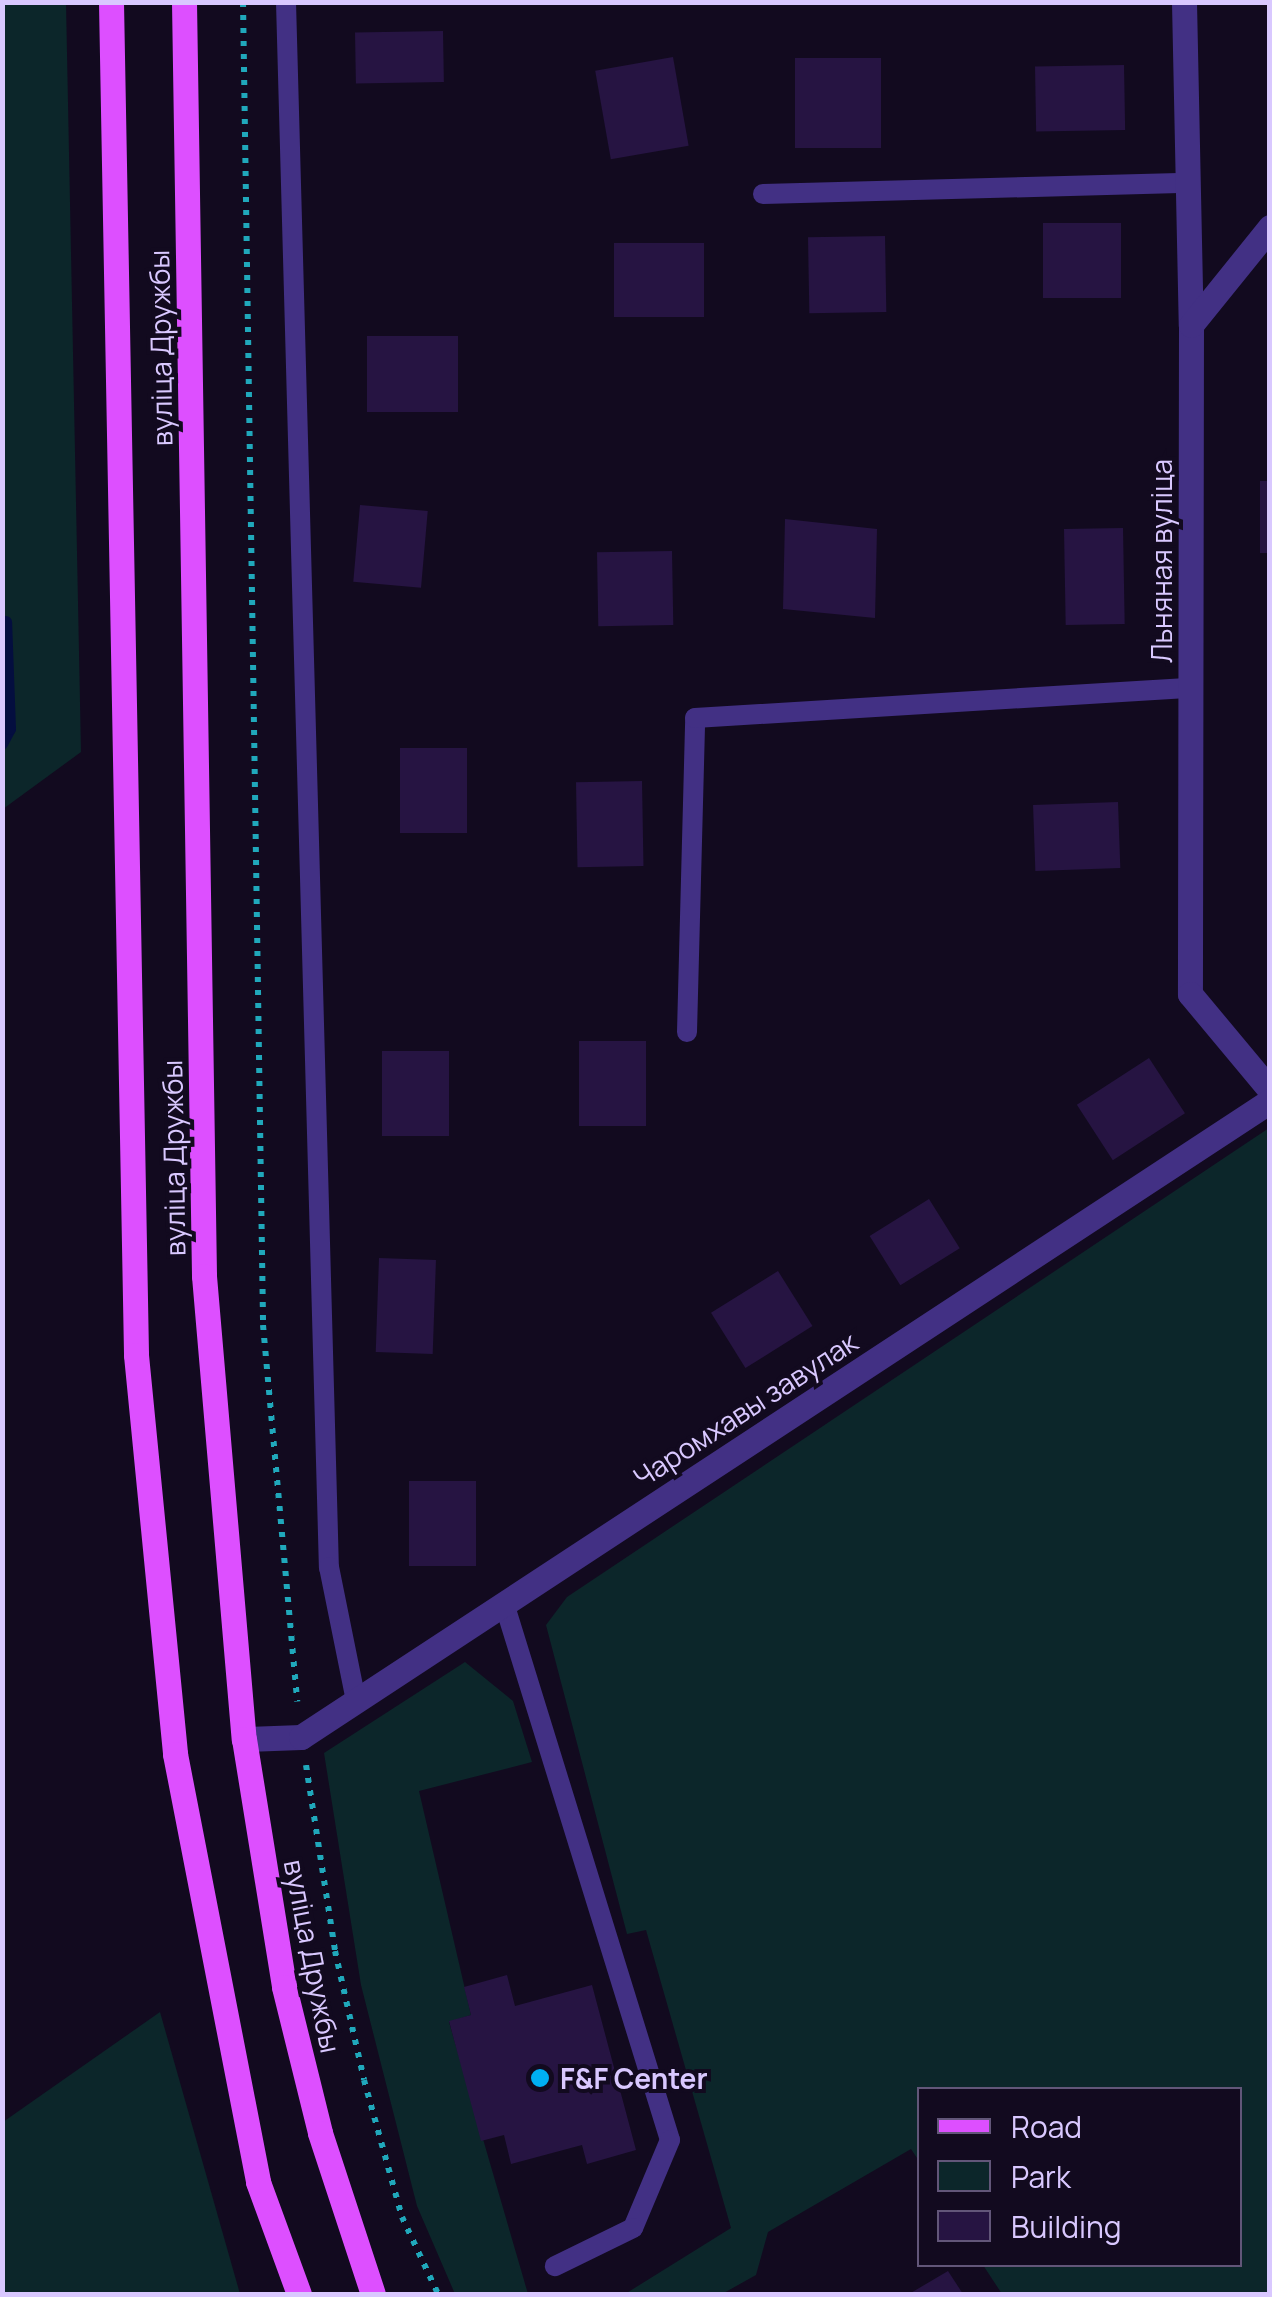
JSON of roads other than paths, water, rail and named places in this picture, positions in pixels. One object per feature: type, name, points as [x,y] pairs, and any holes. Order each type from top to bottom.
[{"type":"main road","name":"вуліца Дружбы","points":[[111,2],[136,1355],[175,1754],[258,2182],[298,2294]]},
{"type":"main road","name":"вуліца Дружбы","points":[[184,2],[204,1276],[244,1738],[284,1987],[320,2133],[372,2294]]},
{"type":"street","name":"Льняная вуліца","points":[[1184,2],[1192,326],[1190,994],[1270,1090]]},
{"type":"street","points":[[1192,326],[1270,227]]},
{"type":"street","name":"Чаромхавы завулак","points":[[244,1738],[302,1737],[1270,1101]]},
{"type":"lane","points":[[286,2],[329,1567],[356,1701]]},
{"type":"lane","points":[[763,194],[1189,183]]},
{"type":"lane","points":[[687,1032],[695,718],[1191,688]]},
{"type":"lane","points":[[504,1603],[670,2140],[632,2228],[555,2266]]},
{"type":"waterway","points":[[2,744],[10,729],[6,622]]},
{"type":"place","name":"F&F Center","points":[[540,2078]]}]
